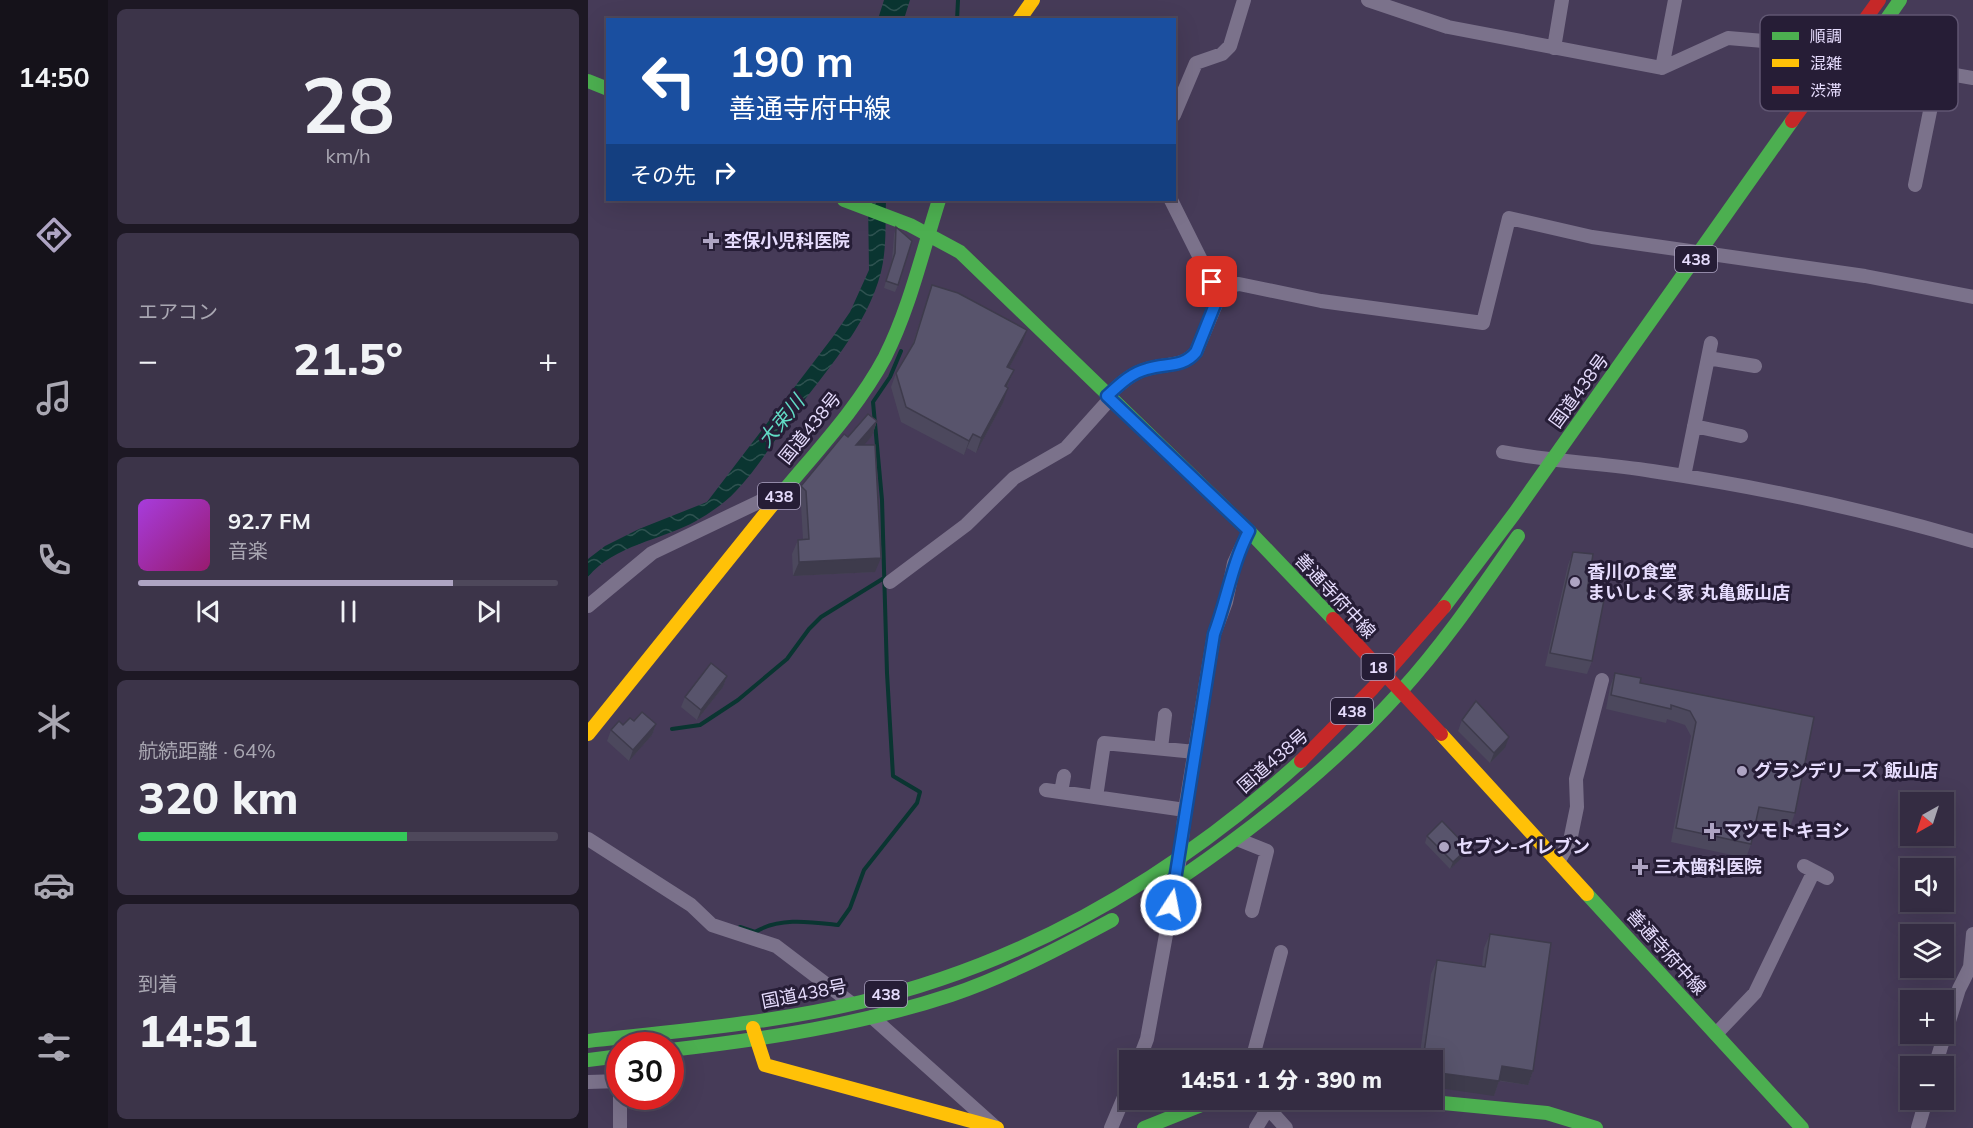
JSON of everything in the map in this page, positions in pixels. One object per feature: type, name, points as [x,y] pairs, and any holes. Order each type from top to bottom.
[{"type":"main road","points":[[1020,18],[1033,0]]},
{"type":"main road","name":"国道438号","points":[[1868,15],[1879,0]]},
{"type":"main road","points":[[1889,15],[1900,0]]},
{"type":"main road","points":[[588,81],[606,88]]},
{"type":"main road","name":"国道438号","points":[[588,1041],[752,1022],[851,1003],[946,977],[1054,931],[1116,900],[1180,858],[1273,786],[1321,744],[1441,610],[1551,461],[1800,111]]},
{"type":"main road","name":"善通寺府中線","points":[[847,201],[928,234],[960,252],[1249,531],[1401,691],[1802,1128]]},
{"type":"main road","name":"国道438号","points":[[588,734],[877,370],[891,343],[939,201]]},
{"type":"main road","name":"国道438号","points":[[1160,892],[1237,840],[1287,801],[1345,749],[1401,691],[1480,590],[1526,524]]},
{"type":"main road","name":"国道438号","points":[[684,1049],[755,1041],[872,1017],[952,995],[1062,948],[1124,914]]},
{"type":"main road","points":[[752,1022],[755,1041],[765,1065],[996,1128]]},
{"type":"main road","points":[[588,1060],[606,1058]]},
{"type":"main road","points":[[1443,1103],[1547,1113],[1596,1128]]},
{"type":"main road","points":[[1144,1128],[1189,1110]]},
{"type":"street","points":[[1176,110],[1196,63],[1221,54],[1230,46],[1244,0]]},
{"type":"street","points":[[1368,0],[1448,27],[1662,68],[1728,38],[1760,43]]},
{"type":"street","points":[[1554,48],[1562,0]]},
{"type":"street","points":[[1662,68],[1675,0]]},
{"type":"street","points":[[1958,75],[1973,78]]},
{"type":"street","points":[[1915,185],[1930,111]]},
{"type":"street","points":[[1172,201],[1212,282],[1222,287],[1239,284],[1321,300],[1483,323],[1509,218],[1592,237],[1865,276],[1973,297]]},
{"type":"street","points":[[890,582],[966,525],[1014,478],[1066,448],[1108,397],[1135,374],[1147,368],[1189,361],[1196,352],[1222,287]]},
{"type":"street","points":[[1684,476],[1711,343]]},
{"type":"street","points":[[1708,358],[1755,366]]},
{"type":"street","points":[[1694,426],[1741,436]]},
{"type":"street","points":[[1503,452],[1551,461],[1632,468],[1684,476],[1880,515],[1973,540]]},
{"type":"street","points":[[588,606],[652,553],[765,500],[775,500]]},
{"type":"street","points":[[1143,1050],[1147,1039],[1180,858],[1185,810],[1214,634],[1226,602],[1234,563],[1249,531]]},
{"type":"street","points":[[1558,862],[1570,841],[1577,807],[1576,779],[1602,680]]},
{"type":"street","points":[[1161,748],[1165,715]]},
{"type":"street","points":[[1096,797],[1104,743],[1195,752]]},
{"type":"street","points":[[1061,792],[1064,776]]},
{"type":"street","points":[[1046,790],[1185,810]]},
{"type":"street","points":[[588,839],[691,905],[712,925],[776,946],[851,1003]]},
{"type":"street","points":[[1237,840],[1267,851],[1252,911]]},
{"type":"street","points":[[1716,1034],[1755,993],[1815,872]]},
{"type":"street","points":[[1938,1056],[1959,989],[1971,967],[1973,934]]},
{"type":"street","points":[[1255,1050],[1281,952]]},
{"type":"street","points":[[872,1017],[996,1128]]},
{"type":"street","points":[[588,1082],[606,1081]]},
{"type":"street","points":[[1111,1128],[1119,1109]]},
{"type":"street","points":[[620,1110],[621,1128]]},
{"type":"street","points":[[1256,1128],[1267,1110]]},
{"type":"street","points":[[1275,1110],[1286,1128]]},
{"type":"street","points":[[1918,1128],[1923,1110]]},
{"type":"water","points":[[884,0],[910,0],[904,18],[878,18]]},
{"type":"water","name":"大束川","points":[[868,201],[886,201],[881,272],[866,312],[843,349],[744,483],[723,503],[696,521],[611,557],[588,577],[588,559],[605,546],[639,529],[707,502],[832,338],[850,312],[869,270]]},
{"type":"building","points":[[896,227],[912,241],[898,285],[886,281],[895,253]]},
{"type":"building","points":[[932,285],[958,293],[1027,330],[1007,367],[1014,370],[1005,386],[1008,388],[981,438],[973,434],[969,441],[906,407],[896,373],[914,343]]},
{"type":"building","points":[[868,414],[877,421],[856,445],[875,445],[881,558],[799,562],[798,540],[809,539],[806,491],[801,486],[844,434],[848,437]]},
{"type":"building","points":[[1573,552],[1593,554],[1587,591],[1605,595],[1592,661],[1550,653]]},
{"type":"building","points":[[711,663],[727,676],[701,710],[685,697]]},
{"type":"building","name":"グランデリーズ 飯山店","points":[[1615,673],[1641,678],[1640,683],[1814,717],[1795,813],[1759,807],[1751,844],[1676,828],[1696,722],[1690,711],[1671,705],[1671,709],[1611,695]]},
{"type":"building","points":[[1476,701],[1509,737],[1494,753],[1462,720]]},
{"type":"building","points":[[642,712],[656,724],[633,750],[611,730],[619,721],[623,725],[630,718],[634,721]]},
{"type":"building","points":[[1442,821],[1468,848],[1453,862],[1427,836]]},
{"type":"building","points":[[1490,934],[1551,943],[1533,1071],[1502,1066],[1499,1081],[1443,1073],[1443,1050],[1424,1050],[1437,960],[1485,967]]},
{"type":"waterway","points":[[957,18],[958,0]]},
{"type":"waterway","points":[[740,927],[755,932],[785,922],[838,925],[850,908],[864,870],[917,803],[920,792],[893,776],[887,673],[882,500],[873,402],[890,377],[901,351]]},
{"type":"waterway","points":[[672,729],[700,725],[738,700],[787,659],[821,617],[884,578]]},
{"type":"traffic: fast","points":[[1890,15],[1900,0]]},
{"type":"traffic: fast","points":[[588,81],[606,88]]},
{"type":"traffic: fast","points":[[1444,607],[1514,514],[1792,121]]},
{"type":"traffic: fast","points":[[847,201],[910,225],[960,252],[1249,531],[1333,619]]},
{"type":"traffic: fast","points":[[773,504],[833,433],[861,396],[885,357],[909,299],[939,201]]},
{"type":"traffic: fast","points":[[1182,877],[1297,791],[1375,718],[1447,636],[1518,536]]},
{"type":"traffic: fast","points":[[588,1041],[794,1016],[861,1002],[923,985],[983,964],[1097,910],[1151,877],[1253,803],[1301,761]]},
{"type":"traffic: fast","points":[[1587,894],[1802,1128]]},
{"type":"traffic: fast","points":[[684,1048],[812,1030],[917,1006],[1013,970],[1112,920]]},
{"type":"traffic: fast","points":[[588,1060],[606,1058]]},
{"type":"traffic: fast","points":[[1443,1103],[1547,1113],[1596,1128]]},
{"type":"traffic: fast","points":[[1144,1128],[1189,1110]]},
{"type":"traffic: slow","points":[[1020,18],[1033,0]]},
{"type":"traffic: slow","points":[[588,734],[773,504]]},
{"type":"traffic: slow","points":[[1441,734],[1587,894]]},
{"type":"traffic: slow","points":[[753,1028],[765,1065],[997,1128]]},
{"type":"traffic: jam","points":[[1868,15],[1879,0]]},
{"type":"traffic: jam","points":[[1792,121],[1799,111]]},
{"type":"traffic: jam","points":[[1301,761],[1373,688],[1444,607]]},
{"type":"traffic: jam","points":[[1333,619],[1441,734]]},
{"type":"place","name":"杢保小児科医院","points":[[711,241]]},
{"type":"place","name":"香川の食堂 まいしょく家 丸亀飯山店","points":[[1575,582]]},
{"type":"place","name":"グランデリーズ 飯山店","points":[[1742,771]]},
{"type":"place","name":"マツモトキヨシ","points":[[1712,831]]},
{"type":"place","name":"セブン-イレブン","points":[[1444,847]]},
{"type":"place","name":"三木歯科医院","points":[[1640,867]]},
{"type":"route","points":[[1171,905],[1214,634],[1226,602],[1234,563],[1249,531],[1107,396],[1122,382],[1147,368],[1189,361],[1196,352],[1222,287],[1212,282]]}]
